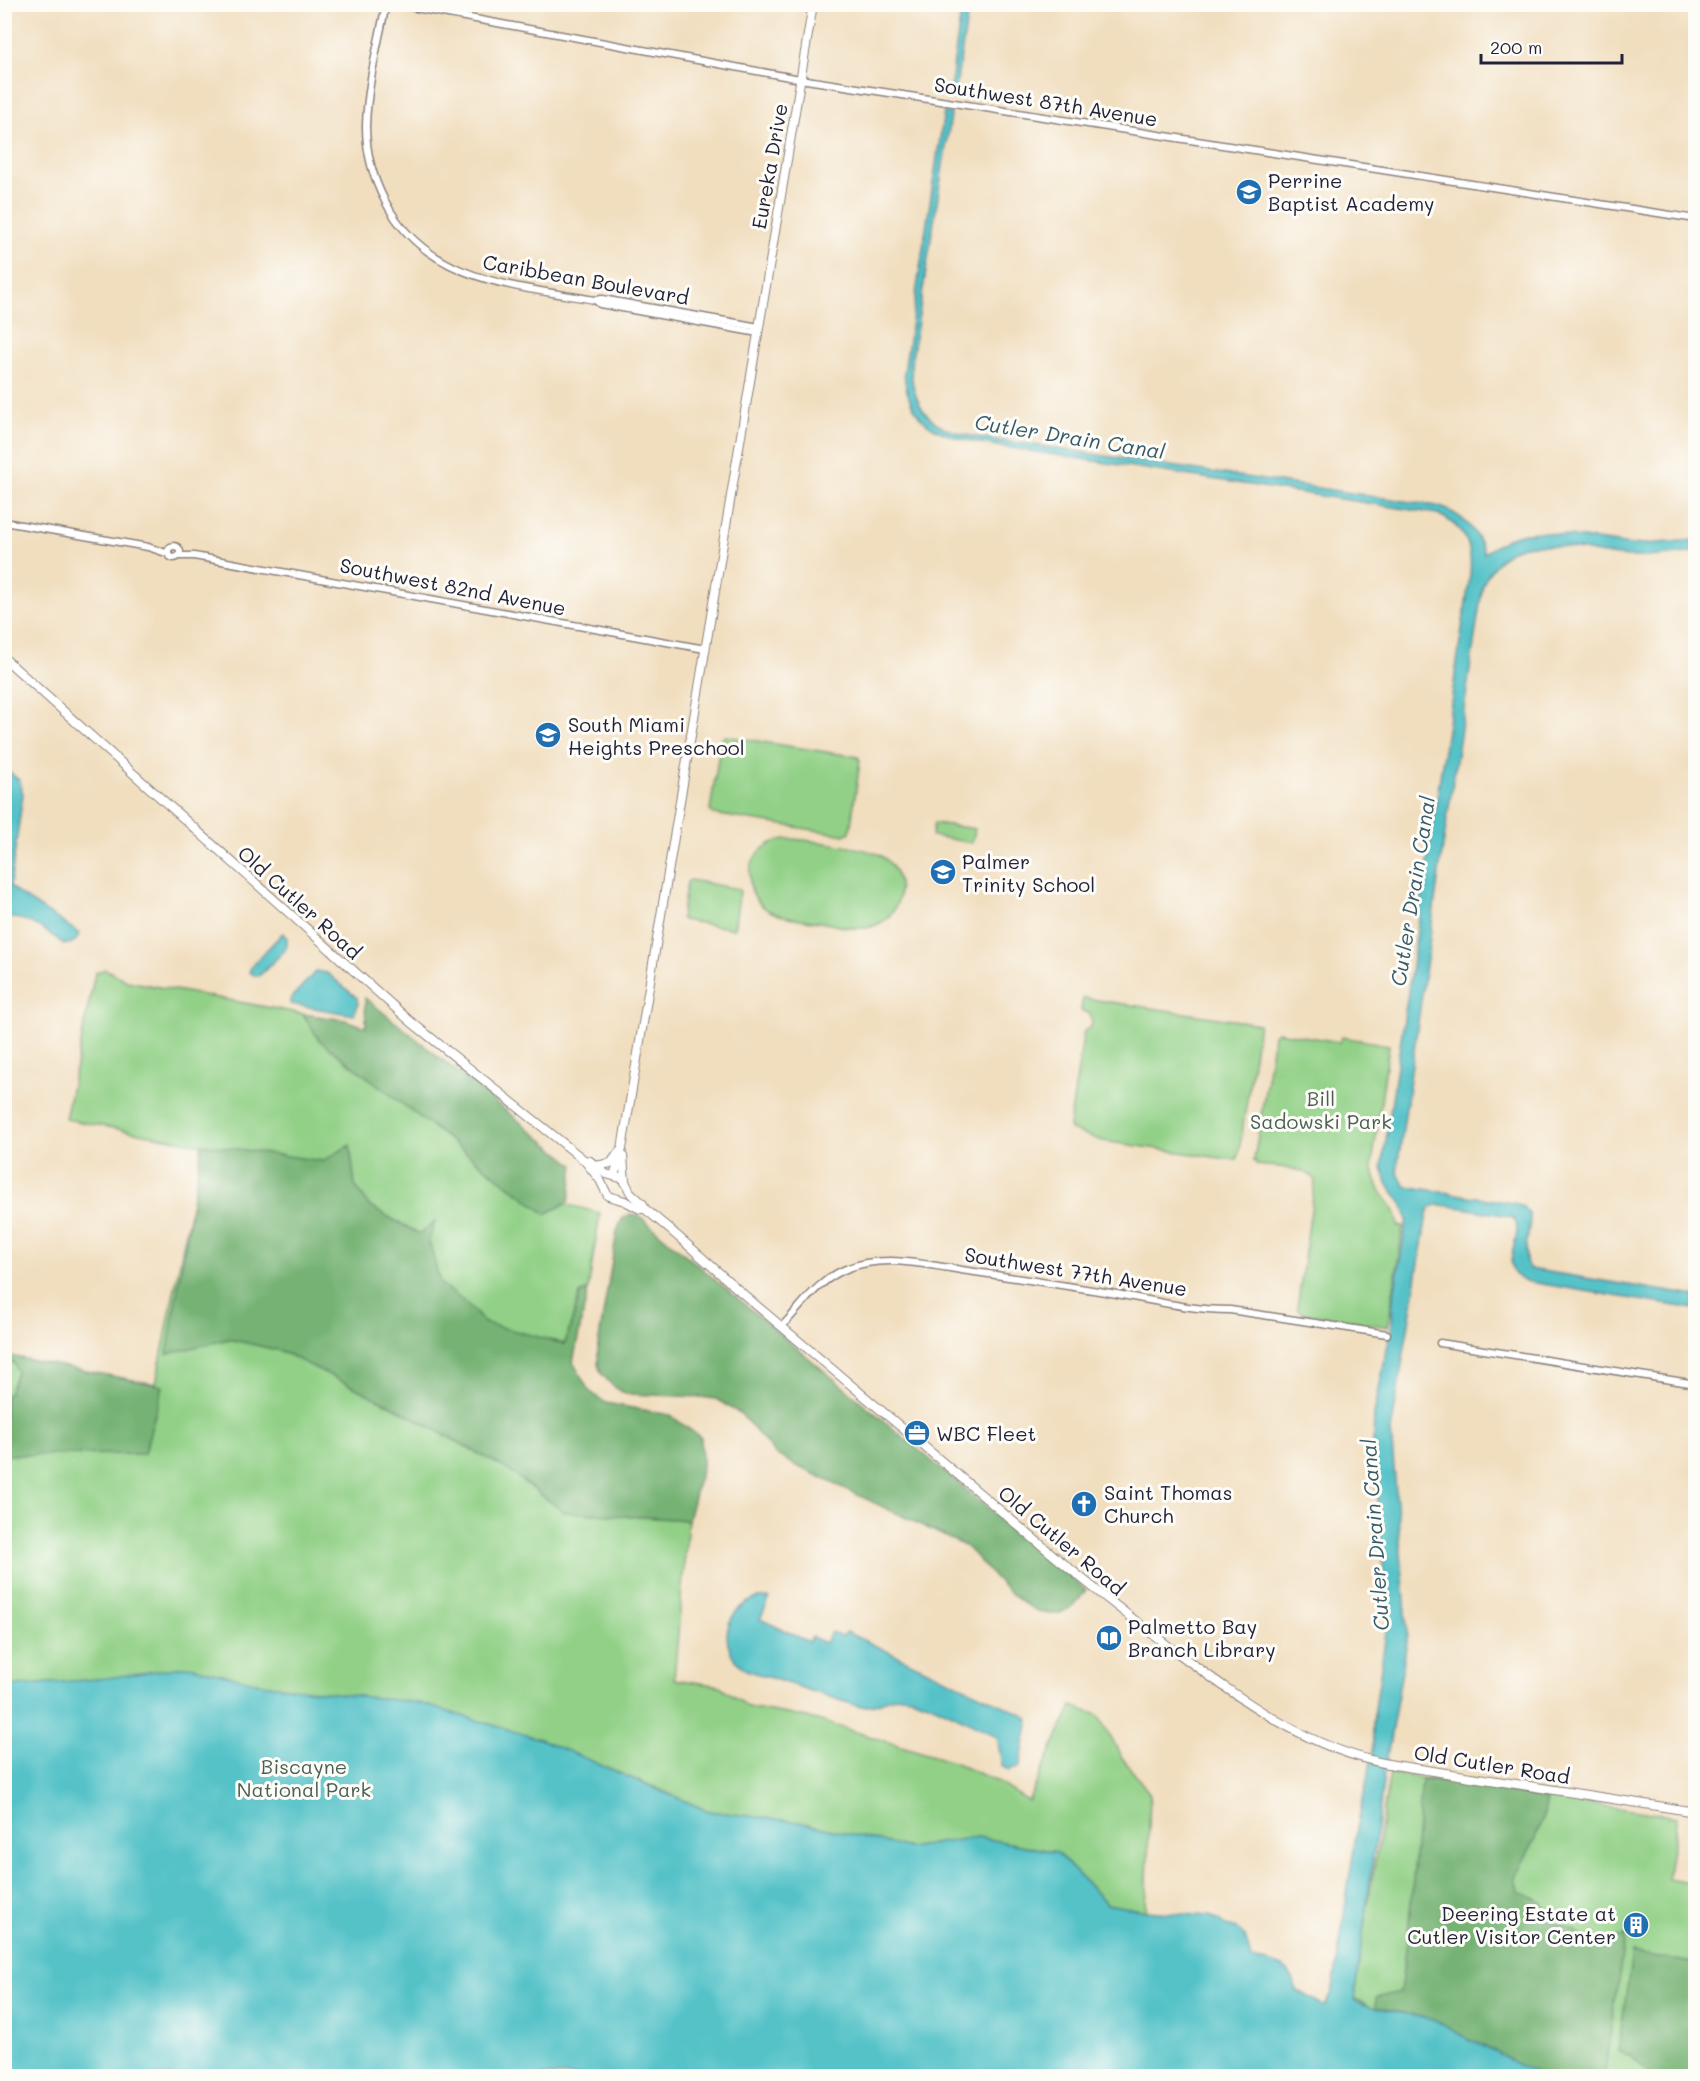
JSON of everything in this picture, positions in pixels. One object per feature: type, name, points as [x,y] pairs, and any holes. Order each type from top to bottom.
[{"type":"main road","name":"Eureka Drive","points":[[622,1149],[813,4]]},
{"type":"main road","name":"Old Cutler Road","points":[[4,658],[410,1021],[584,1160],[606,1174],[614,1176]]},
{"type":"main road","points":[[596,1166],[611,1163],[622,1149]]},
{"type":"main road","points":[[622,1149],[626,1183],[625,1192],[618,1199],[609,1197],[604,1188],[614,1176],[622,1149]]},
{"type":"main road","name":"Old Cutler Road","points":[[584,1160],[604,1188]]},
{"type":"main road","points":[[614,1176],[621,1177],[626,1183]]},
{"type":"main road","name":"Old Cutler Road","points":[[626,1183],[631,1194],[642,1203],[645,1209],[1052,1554],[1195,1666],[1302,1734],[1329,1747],[1388,1764],[1695,1812]]},
{"type":"main road","name":"Old Cutler Road","points":[[618,1199],[645,1209]]},
{"type":"street","name":"Caribbean Boulevard","points":[[386,4],[368,104],[366,132],[372,170],[380,191],[394,216],[420,246],[456,270],[487,280],[595,300],[600,304],[758,330]]},
{"type":"street","name":"Southwest 87th Avenue","points":[[394,4],[801,80],[1695,219]]},
{"type":"street","name":"Southwest 82nd Avenue","points":[[4,522],[169,551],[173,558],[179,553]]},
{"type":"street","name":"Southwest 82nd Avenue","points":[[169,551],[175,546],[179,553],[194,556],[705,649]]},
{"type":"street","name":"Southwest 77th Avenue","points":[[782,1326],[812,1292],[830,1277],[854,1266],[887,1261],[1386,1334]]},
{"type":"street","points":[[1440,1343],[1695,1384]]},
{"type":"green space","points":[[725,736],[858,757],[860,761],[850,832],[845,835],[713,814],[710,810],[721,740]]},
{"type":"green space","points":[[934,823],[975,829],[972,843],[932,836]]},
{"type":"green space","points":[[786,839],[820,842],[880,855],[892,866],[898,881],[899,896],[893,911],[878,924],[870,927],[849,928],[790,918],[762,906],[750,885],[753,861],[771,843]]},
{"type":"green space","points":[[690,880],[740,891],[734,929],[681,918],[687,882]]},
{"type":"green space","name":"Biscayne National Park","points":[[105,969],[127,981],[303,1014],[310,1025],[344,1058],[546,1213],[565,1204],[600,1213],[588,1290],[580,1294],[565,1344],[556,1342],[575,1512],[688,1520],[674,1679],[720,1686],[748,1707],[814,1719],[953,1762],[996,1781],[1028,1801],[1072,1706],[1098,1715],[1123,1759],[1150,1794],[1146,1911],[1107,1904],[1056,1852],[977,1837],[909,1848],[798,1822],[708,1811],[638,1780],[5,2076],[4,1357],[156,1384],[203,1145],[65,1119],[95,973]]},
{"type":"green space","points":[[365,998],[574,1165],[569,1201],[546,1214],[319,1040],[303,1014],[345,1020],[366,1027]]},
{"type":"green space","name":"Bill Sadowski Park","points":[[1083,998],[1259,1024],[1238,1158],[1234,1160],[1103,1141],[1070,1130],[1084,1031],[1091,1027],[1092,1021],[1090,1014],[1081,1010]]},
{"type":"green space","name":"Bill Sadowski Park","points":[[1277,1032],[1340,1042],[1342,1037],[1389,1045],[1372,1165],[1379,1189],[1395,1212],[1398,1226],[1403,1227],[1388,1327],[1302,1313],[1297,1309],[1315,1181],[1311,1176],[1298,1170],[1258,1165],[1254,1160],[1274,1035]]},
{"type":"green space","points":[[202,1144],[323,1161],[350,1145],[355,1185],[370,1207],[420,1234],[435,1222],[429,1240],[440,1283],[466,1303],[485,1323],[565,1344],[580,1294],[588,1290],[573,1362],[589,1391],[606,1403],[670,1415],[701,1438],[702,1467],[688,1520],[564,1512],[505,1468],[392,1406],[281,1351],[229,1339],[167,1354]]},
{"type":"green space","points":[[630,1214],[639,1216],[1086,1590],[1077,1602],[1059,1613],[1044,1613],[1029,1607],[1000,1583],[965,1546],[775,1454],[741,1414],[716,1399],[629,1394],[611,1384],[601,1373],[598,1364],[598,1345],[617,1231],[622,1219]]},
{"type":"green space","points":[[5,1355],[163,1386],[144,1454],[5,1455],[5,1396],[9,1393],[17,1372],[14,1362],[5,1365]]},
{"type":"green space","points":[[1390,1773],[1677,1817],[1667,1879],[1695,1884],[1695,2076],[1495,2076],[1452,2050],[1352,1997]]},
{"type":"green space","points":[[1422,1779],[1547,1799],[1534,1841],[1515,1877],[1518,1891],[1542,1902],[1553,1922],[1574,1930],[1593,1946],[1625,1935],[1604,2076],[1540,2076],[1433,2020],[1376,2007],[1376,1998],[1400,1992],[1408,1934]]},
{"type":"green space","points":[[1632,1953],[1695,1962],[1696,2051],[1692,2053],[1693,2076],[1651,2076],[1630,2055],[1618,2052]]},
{"type":"water","points":[[962,5],[969,5],[955,92],[951,94],[950,90]]},
{"type":"water","points":[[944,112],[951,115],[911,364],[914,389],[921,407],[932,420],[947,429],[984,438],[1437,506],[1446,509],[1467,523],[1484,553],[1510,537],[1541,532],[1631,545],[1695,540],[1695,552],[1647,557],[1618,556],[1562,546],[1520,547],[1501,559],[1483,584],[1398,1160],[1398,1173],[1405,1186],[1513,1203],[1523,1207],[1530,1215],[1526,1259],[1530,1269],[1695,1296],[1695,1309],[1524,1281],[1516,1275],[1512,1267],[1511,1259],[1517,1232],[1517,1225],[1513,1218],[1441,1205],[1432,1207],[1427,1214],[1391,1431],[1407,1642],[1385,1768],[1354,2000],[1361,2004],[1433,2020],[1540,2076],[5,2076],[5,1687],[107,1678],[189,1666],[267,1685],[419,1703],[540,1739],[708,1811],[798,1822],[909,1848],[977,1837],[1056,1852],[1107,1904],[1218,1919],[1245,1936],[1251,1959],[1285,1969],[1294,1980],[1296,1989],[1324,2006],[1331,1995],[1357,1827],[1373,1753],[1373,1722],[1388,1620],[1373,1445],[1374,1414],[1392,1324],[1392,1307],[1407,1218],[1401,1202],[1387,1183],[1382,1167],[1470,575],[1470,554],[1461,531],[1438,514],[991,445],[958,438],[931,427],[913,407],[907,392],[904,373]]},
{"type":"water","points":[[4,768],[19,780],[23,794],[10,886],[79,933],[72,943],[64,944],[44,930],[21,919],[5,918]]},
{"type":"water","points":[[283,933],[287,938],[285,950],[260,975],[256,976],[249,972],[253,964]]},
{"type":"water","points":[[316,971],[327,973],[357,998],[358,1005],[354,1015],[290,1004],[292,997]]},
{"type":"water","points":[[758,1598],[770,1598],[760,1619],[809,1642],[812,1637],[825,1643],[831,1632],[843,1637],[846,1632],[1026,1716],[1029,1720],[1020,1766],[1009,1771],[1002,1766],[997,1736],[912,1697],[903,1696],[858,1706],[746,1670],[736,1661],[730,1651],[727,1641],[728,1630],[737,1611],[746,1603]]},
{"type":"place","name":"Perrine Baptist Academy","points":[[1249,192]]},
{"type":"place","name":"South Miami Heights Preschool","points":[[548,735]]},
{"type":"place","name":"Palmer Trinity School","points":[[943,872]]},
{"type":"place","name":"WBC Fleet","points":[[917,1433]]},
{"type":"place","name":"Saint Thomas Church","points":[[1084,1504]]},
{"type":"place","name":"Palmetto Bay Branch Library","points":[[1109,1638]]},
{"type":"place","name":"Deering Estate at Cutler Visitor Center","points":[[1636,1925]]},
{"type":"water label","name":"Cutler Drain Canal","points":[[1070,436]]},
{"type":"water label","name":"Cutler Drain Canal","points":[[1412,891]]},
{"type":"water label","name":"Cutler Drain Canal","points":[[1374,1535]]}]
